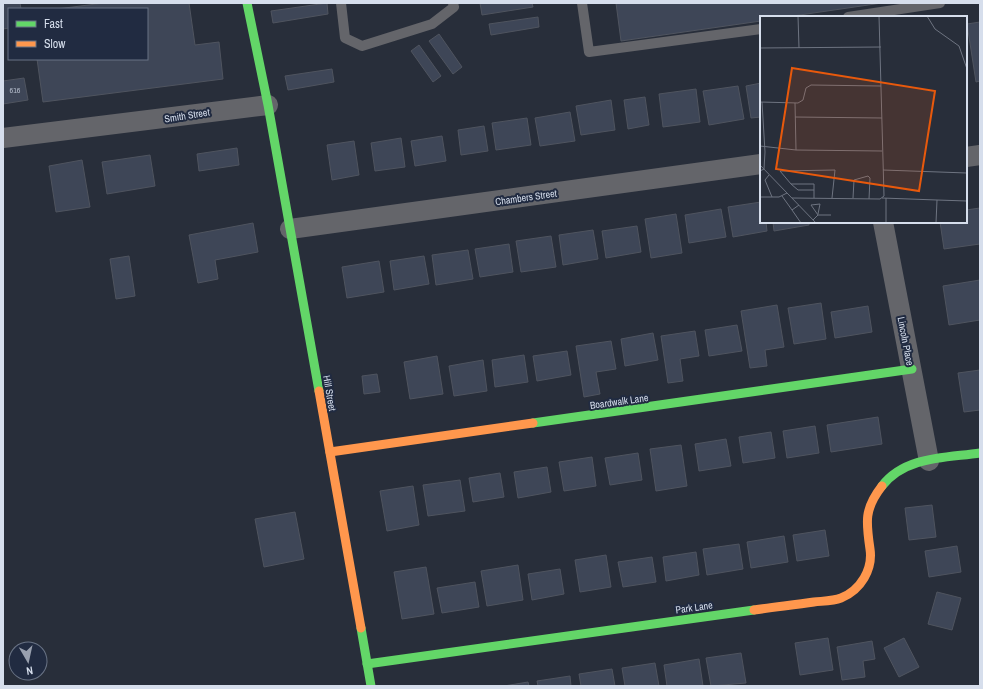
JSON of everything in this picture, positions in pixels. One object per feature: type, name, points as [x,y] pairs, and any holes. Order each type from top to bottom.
[{"type":"street","points":[[247,3],[268,105]]},
{"type":"street","name":"Smith Street","points":[[3,138],[268,105]]},
{"type":"street","name":"Hill Street","points":[[268,105],[371,686]]},
{"type":"street","points":[[967,157],[980,155]]},
{"type":"street","name":"Chambers Street","points":[[290,229],[760,164]]},
{"type":"street","name":"Lincoln Place","points":[[883,223],[929,461]]},
{"type":"street","name":"Boardwalk Lane","points":[[330,452],[912,370]]},
{"type":"street","name":"Park Lane","points":[[367,664],[840,598],[852,592],[861,584],[868,574],[871,561],[866,529],[868,509],[877,490],[891,475],[909,465],[980,453]]},
{"type":"lane","points":[[341,3],[345,38],[362,46],[432,24],[454,7],[453,3]]},
{"type":"lane","points":[[582,3],[589,52],[760,29]]},
{"type":"lane","points":[[855,16],[940,3]]},
{"type":"building","points":[[3,3],[20,3],[21,8],[8,8],[8,28],[3,29]]},
{"type":"building","points":[[104,3],[189,3],[195,45],[219,42],[223,79],[43,102],[37,60],[148,60],[148,8],[65,8]]},
{"type":"building","points":[[327,3],[328,14],[273,23],[271,11]]},
{"type":"building","points":[[480,3],[532,3],[533,7],[482,15]]},
{"type":"building","points":[[616,3],[882,3],[793,16],[760,16],[760,21],[621,41]]},
{"type":"building","points":[[538,17],[539,27],[491,35],[489,24]]},
{"type":"building","points":[[980,22],[980,81],[976,82],[967,24]]},
{"type":"building","points":[[439,34],[462,67],[453,74],[429,41]]},
{"type":"building","points":[[419,45],[441,76],[433,82],[411,51]]},
{"type":"building","points":[[332,69],[334,82],[288,90],[285,76]]},
{"type":"building","points":[[24,78],[28,100],[3,104],[3,81]]},
{"type":"building","points":[[760,83],[760,117],[751,118],[746,86]]},
{"type":"building","points":[[738,86],[744,119],[709,125],[703,91]]},
{"type":"building","points":[[696,89],[700,122],[663,127],[659,94]]},
{"type":"building","points":[[645,97],[649,125],[628,129],[624,100]]},
{"type":"building","points":[[611,100],[615,130],[581,135],[576,106]]},
{"type":"building","points":[[570,112],[575,141],[540,146],[535,118]]},
{"type":"building","points":[[527,118],[531,145],[496,150],[492,123]]},
{"type":"building","points":[[484,126],[488,151],[461,155],[458,130]]},
{"type":"building","points":[[442,136],[446,161],[415,166],[411,141]]},
{"type":"building","points":[[401,138],[405,167],[375,171],[371,143]]},
{"type":"building","points":[[354,141],[359,175],[332,180],[327,145]]},
{"type":"building","points":[[237,148],[239,165],[199,171],[197,154]]},
{"type":"building","points":[[150,155],[155,186],[107,194],[102,162]]},
{"type":"building","points":[[82,160],[90,207],[56,212],[49,166]]},
{"type":"building","points":[[760,202],[760,223],[766,223],[767,231],[733,237],[728,207]]},
{"type":"building","points":[[980,208],[980,244],[944,249],[940,223],[967,223],[967,210]]},
{"type":"building","points":[[721,209],[726,237],[689,243],[685,215]]},
{"type":"building","points":[[676,214],[682,253],[651,258],[645,219]]},
{"type":"building","points":[[253,223],[258,252],[215,260],[218,279],[198,283],[189,235]]},
{"type":"building","points":[[773,223],[809,223],[809,225],[774,231]]},
{"type":"building","points":[[637,226],[641,252],[606,258],[602,231]]},
{"type":"building","points":[[593,230],[598,259],[563,265],[559,235]]},
{"type":"building","points":[[551,236],[556,267],[521,272],[516,241]]},
{"type":"building","points":[[509,244],[513,272],[480,277],[475,249]]},
{"type":"building","points":[[468,250],[473,279],[436,285],[432,255]]},
{"type":"building","points":[[129,256],[135,296],[116,299],[110,259]]},
{"type":"building","points":[[424,256],[429,284],[394,290],[390,261]]},
{"type":"building","points":[[379,261],[384,292],[347,298],[342,267]]},
{"type":"building","points":[[980,280],[980,320],[949,325],[943,286]]},
{"type":"building","points":[[821,303],[826,339],[794,344],[788,308]]},
{"type":"building","points":[[777,305],[784,347],[765,350],[767,366],[750,368],[741,311]]},
{"type":"building","points":[[868,306],[872,332],[835,338],[831,312]]},
{"type":"building","points":[[737,325],[742,351],[709,356],[705,330]]},
{"type":"building","points":[[695,331],[699,356],[680,359],[683,381],[668,383],[661,336]]},
{"type":"building","points":[[653,333],[658,360],[625,366],[621,339]]},
{"type":"building","points":[[611,341],[616,369],[596,372],[600,394],[584,397],[576,346]]},
{"type":"building","points":[[567,351],[571,375],[537,381],[533,356]]},
{"type":"building","points":[[524,355],[528,382],[495,387],[492,360]]},
{"type":"building","points":[[437,356],[443,394],[410,399],[404,362]]},
{"type":"building","points":[[483,360],[487,391],[454,396],[449,366]]},
{"type":"building","points":[[980,370],[980,410],[964,412],[958,373]]},
{"type":"building","points":[[377,374],[380,392],[364,394],[362,376]]},
{"type":"building","points":[[878,417],[882,444],[831,452],[827,425]]},
{"type":"building","points":[[815,426],[819,453],[787,458],[783,431]]},
{"type":"building","points":[[771,432],[775,458],[743,463],[739,437]]},
{"type":"building","points":[[726,439],[731,466],[699,471],[695,444]]},
{"type":"building","points":[[681,445],[687,486],[656,491],[650,449]]},
{"type":"building","points":[[638,453],[642,480],[610,485],[605,458]]},
{"type":"building","points":[[592,457],[596,486],[564,491],[559,462]]},
{"type":"building","points":[[547,467],[551,492],[518,498],[514,472]]},
{"type":"building","points":[[500,473],[504,497],[473,502],[469,478]]},
{"type":"building","points":[[460,480],[465,511],[428,516],[423,485]]},
{"type":"building","points":[[413,486],[419,525],[387,531],[380,491]]},
{"type":"building","points":[[932,505],[936,537],[909,540],[905,508]]},
{"type":"building","points":[[295,512],[304,559],[264,567],[255,519]]},
{"type":"building","points":[[825,530],[829,556],[797,561],[793,535]]},
{"type":"building","points":[[784,536],[788,562],[751,568],[747,542]]},
{"type":"building","points":[[739,544],[743,569],[707,575],[703,549]]},
{"type":"building","points":[[957,546],[961,572],[929,577],[925,551]]},
{"type":"building","points":[[696,552],[699,575],[666,581],[663,557]]},
{"type":"building","points":[[606,555],[611,587],[580,592],[575,560]]},
{"type":"building","points":[[652,557],[656,582],[623,587],[618,562]]},
{"type":"building","points":[[518,565],[523,600],[487,606],[481,571]]},
{"type":"building","points":[[426,567],[434,614],[402,619],[394,572]]},
{"type":"building","points":[[560,569],[564,594],[532,600],[528,574]]},
{"type":"building","points":[[475,582],[479,607],[442,613],[437,588]]},
{"type":"building","points":[[937,592],[961,598],[952,630],[928,624]]},
{"type":"building","points":[[828,638],[833,670],[800,675],[795,643]]},
{"type":"building","points":[[904,638],[919,667],[899,677],[884,648]]},
{"type":"building","points":[[872,641],[875,659],[863,661],[865,677],[842,680],[837,647]]},
{"type":"building","points":[[741,653],[746,683],[711,686],[706,658]]},
{"type":"building","points":[[699,659],[703,686],[667,686],[664,665]]},
{"type":"building","points":[[655,663],[659,686],[625,686],[622,668]]},
{"type":"building","points":[[612,669],[615,686],[581,686],[579,674]]},
{"type":"building","points":[[570,676],[571,686],[538,686],[537,681]]},
{"type":"building","points":[[528,682],[529,686],[504,686]]},
{"type":"traffic: fast","points":[[247,3],[268,105],[319,391]]},
{"type":"traffic: fast","points":[[533,423],[912,369]]},
{"type":"traffic: fast","points":[[882,486],[891,476],[914,464],[927,460],[980,453]]},
{"type":"traffic: fast","points":[[367,664],[754,610]]},
{"type":"traffic: fast","points":[[361,628],[371,686]]},
{"type":"traffic: slow","points":[[319,391],[361,628]]},
{"type":"traffic: slow","points":[[330,452],[533,423]]},
{"type":"traffic: slow","points":[[754,610],[835,600],[854,590],[864,578],[870,564],[867,523],[869,509],[876,494],[882,486]]}]
